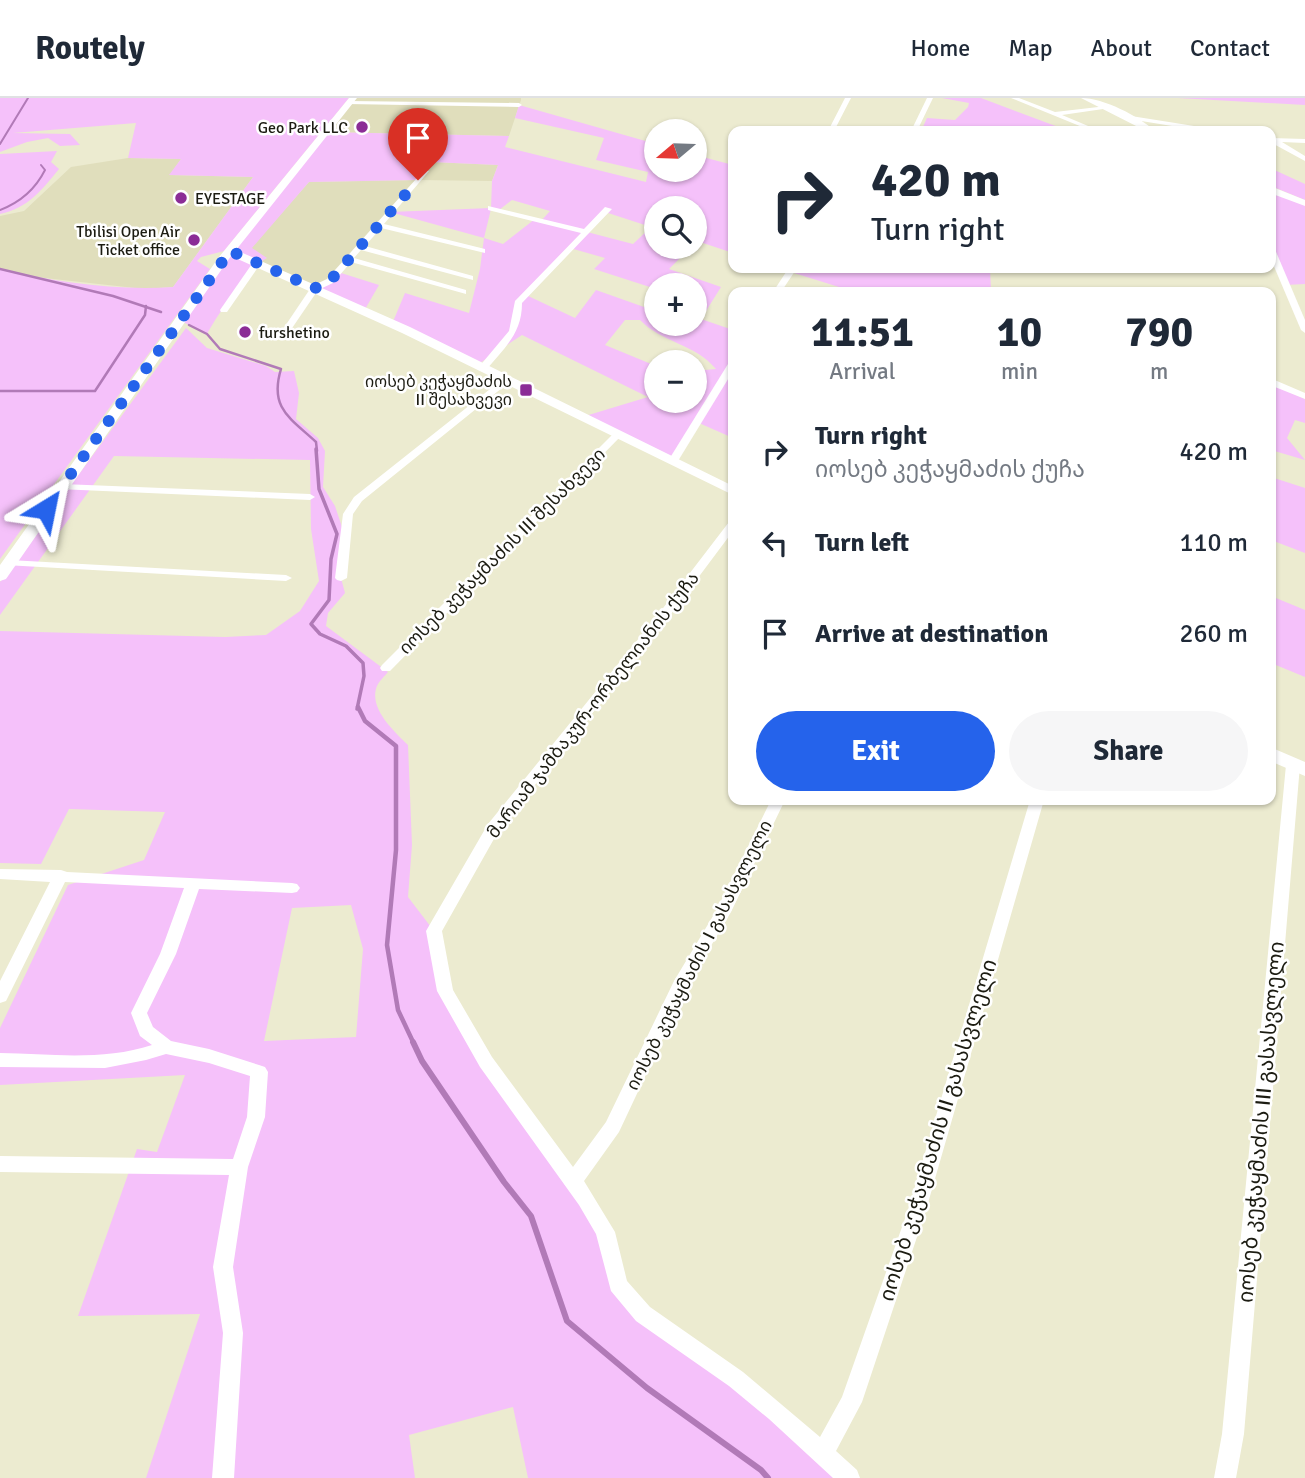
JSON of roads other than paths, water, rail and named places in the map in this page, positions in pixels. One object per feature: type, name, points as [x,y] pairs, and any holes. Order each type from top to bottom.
[{"type":"main road","points":[[1085,98],[1143,126]]},
{"type":"main road","points":[[5,570],[230,251],[351,101]]},
{"type":"main road","points":[[1276,191],[1305,203]]},
{"type":"main road","points":[[230,251],[483,368],[728,488]]},
{"type":"main road","points":[[1276,757],[1299,767]]},
{"type":"street","points":[[834,126],[848,98]]},
{"type":"street","points":[[917,126],[930,98]]},
{"type":"street","points":[[1014,98],[1084,126]]},
{"type":"street","points":[[351,101],[519,105]]},
{"type":"street","points":[[1054,114],[1107,108]]},
{"type":"street","points":[[1130,118],[1181,126]]},
{"type":"street","points":[[1276,140],[1305,141]]},
{"type":"street","points":[[1276,144],[1305,159]]},
{"type":"street","points":[[283,335],[315,288],[330,281],[426,171]]},
{"type":"street","points":[[491,208],[586,232]]},
{"type":"street","points":[[483,368],[513,332],[518,316],[518,303],[608,209]]},
{"type":"street","points":[[379,225],[482,251]]},
{"type":"street","points":[[359,247],[470,278]]},
{"type":"street","points":[[349,259],[463,292]]},
{"type":"street","points":[[1276,261],[1305,330]]},
{"type":"street","points":[[224,310],[257,263]]},
{"type":"street","points":[[673,461],[728,372]]},
{"type":"street","points":[[341,578],[348,514],[358,499],[507,380]]},
{"type":"street","points":[[1276,384],[1305,396]]},
{"type":"street","name":"იოსებ კეჭაყმაძის III შესახვევი","points":[[386,668],[618,434]]},
{"type":"street","points":[[62,487],[310,498]]},
{"type":"street","name":"მარიამ ჯამბაკურ-ორბელიანის ქუჩა","points":[[728,531],[661,619],[493,827],[434,931],[445,991],[486,1062],[573,1181],[605,1232],[618,1285],[643,1314],[736,1379],[849,1478]]},
{"type":"street","points":[[5,570],[286,578]]},
{"type":"street","name":"იოსებ კეჭაყმაძის III გასასვლელი","points":[[1225,1478],[1233,1434],[1299,767]]},
{"type":"street","name":"იოსებ კეჭაყმაძის I გასასვლელი","points":[[573,1181],[612,1127],[682,981],[723,912],[776,805]]},
{"type":"street","name":"იოსებ კეჭაყმაძის II გასასვლელი","points":[[823,1453],[851,1402],[917,1210],[1036,805]]},
{"type":"street","points":[[0,874],[292,888]]},
{"type":"street","points":[[0,997],[61,876]]},
{"type":"street","points":[[195,882],[183,905],[169,954],[149,987],[139,1013],[146,1031],[166,1047],[209,1056],[259,1072],[256,1117],[239,1167],[223,1267],[233,1333],[223,1478]]},
{"type":"street","points":[[0,1060],[76,1062],[141,1057],[166,1047]]},
{"type":"street","points":[[0,1164],[239,1167]]},
{"type":"waterway","points":[[0,144],[28,98]]},
{"type":"waterway","points":[[0,210],[21,199],[37,184],[45,170],[41,165]]},
{"type":"waterway","points":[[0,269],[113,296],[146,307]]},
{"type":"waterway","points":[[0,391],[95,391],[145,315],[146,307]]},
{"type":"waterway","points":[[146,307],[161,312]]},
{"type":"waterway","points":[[189,325],[207,334],[220,349],[281,369],[278,382],[280,403],[290,419],[316,442],[317,451]]},
{"type":"waterway","points":[[316,449],[319,489],[337,534],[331,559],[329,600],[311,624],[320,634],[346,646],[363,663],[364,676],[357,709]]},
{"type":"waterway","points":[[358,707],[365,721],[396,746],[396,850],[387,945],[398,1010],[414,1044]]},
{"type":"waterway","points":[[413,1042],[422,1061],[504,1182],[531,1216],[567,1321],[647,1388],[761,1470],[768,1478]]},
{"type":"place","name":"Geo Park LLC","points":[[362,127]]},
{"type":"place","name":"EYESTAGE","points":[[181,198]]},
{"type":"place","name":"Tbilisi Open Air Ticket office","points":[[194,240]]},
{"type":"place","name":"furshetino","points":[[245,332]]},
{"type":"place","name":"იოსებ კეჭაყმაძის II შესახვევი","points":[[526,390]]}]
